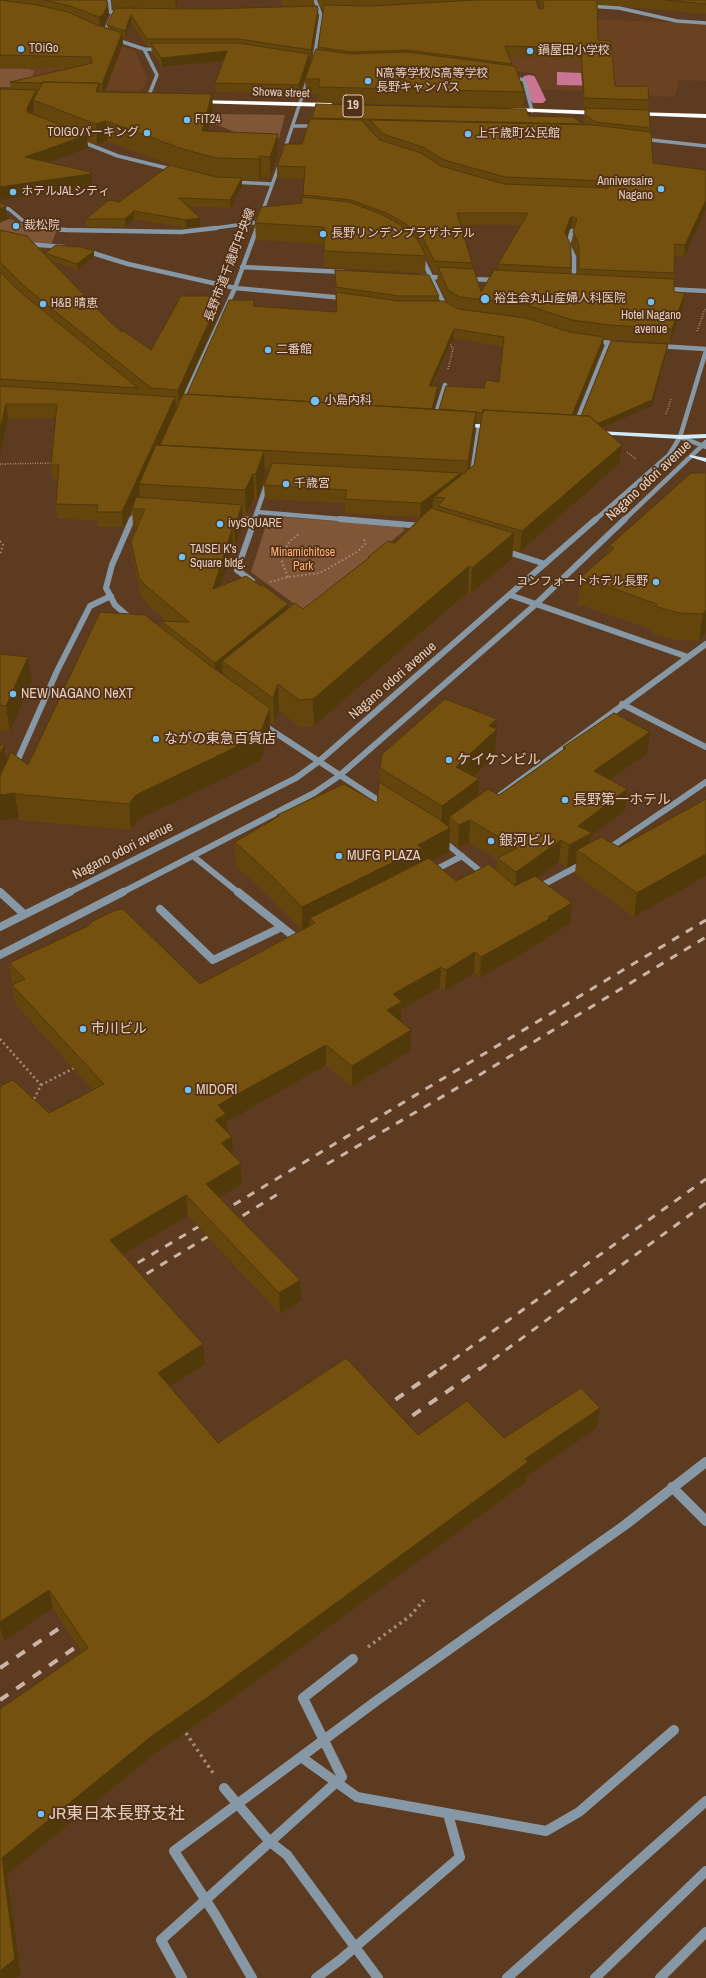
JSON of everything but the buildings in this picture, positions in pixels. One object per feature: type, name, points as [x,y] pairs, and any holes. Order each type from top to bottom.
[{"type":"highway","points":[[138,100],[154,100]]},
{"type":"highway","name":"Showa street","points":[[191,101],[340,106]]},
{"type":"highway","points":[[500,110],[568,114],[612,113]]},
{"type":"highway","points":[[628,114],[706,116]]},
{"type":"main road","points":[[457,425],[503,427]]},
{"type":"main road","points":[[588,432],[680,437],[706,436]]},
{"type":"main road","points":[[692,456],[706,460]]},
{"type":"street","points":[[109,0],[110,12],[120,12]]},
{"type":"street","points":[[311,67],[314,60],[320,11],[315,0]]},
{"type":"street","points":[[582,5],[619,8],[677,21],[706,22]]},
{"type":"street","points":[[312,10],[328,12]]},
{"type":"street","points":[[99,33],[106,29],[113,12]]},
{"type":"street","points":[[92,30],[104,35]]},
{"type":"street","points":[[109,37],[144,49],[164,50]]},
{"type":"street","points":[[144,49],[157,75],[146,100]]},
{"type":"street","points":[[306,59],[321,61]]},
{"type":"street","name":"長野市道千歳町中央線","points":[[180,408],[235,288],[266,206],[309,75]]},
{"type":"street","points":[[507,77],[524,80],[532,111]]},
{"type":"street","points":[[293,126],[324,126]]},
{"type":"street","points":[[72,138],[118,156],[182,172]]},
{"type":"street","points":[[636,138],[706,146]]},
{"type":"street","points":[[224,182],[272,184]]},
{"type":"street","points":[[0,206],[9,209],[22,220],[42,228],[66,230],[182,232],[259,222]]},
{"type":"street","points":[[572,231],[568,244],[574,257],[574,284]]},
{"type":"street","points":[[22,243],[70,247]]},
{"type":"street","points":[[416,249],[420,253],[445,306]]},
{"type":"street","points":[[82,250],[128,264],[235,288],[347,298]]},
{"type":"street","points":[[242,267],[346,272]]},
{"type":"street","points":[[416,276],[455,278]]},
{"type":"street","points":[[463,279],[503,281]]},
{"type":"street","points":[[566,284],[582,285]]},
{"type":"street","points":[[661,289],[706,291]]},
{"type":"street","points":[[228,302],[234,303]]},
{"type":"street","points":[[438,306],[445,306],[452,310]]},
{"type":"street","points":[[585,340],[623,344]]},
{"type":"street","points":[[574,427],[608,343]]},
{"type":"street","points":[[652,346],[706,350]]},
{"type":"street","name":"Nagano odori avenue","points":[[0,926],[296,778],[318,762],[669,456],[680,437],[706,350]]},
{"type":"street","points":[[438,424],[445,385]]},
{"type":"street","points":[[470,483],[479,426]]},
{"type":"street","points":[[680,437],[705,445]]},
{"type":"street","name":"Nagano odori avenue","points":[[0,955],[314,793],[340,776],[536,604],[705,445]]},
{"type":"street","points":[[258,585],[237,570],[270,472]]},
{"type":"street","points":[[138,510],[112,565],[106,588],[115,606],[138,625]]},
{"type":"street","points":[[257,512],[419,525],[426,527]]},
{"type":"street","points":[[231,519],[254,520]]},
{"type":"street","points":[[413,529],[424,520]]},
{"type":"street","points":[[497,549],[545,564]]},
{"type":"street","points":[[510,595],[688,657]]},
{"type":"street","points":[[11,773],[57,671],[90,606],[111,596]]},
{"type":"street","points":[[492,801],[622,704],[706,644]]},
{"type":"street","points":[[622,704],[706,747]]},
{"type":"street","points":[[260,722],[318,762],[389,807]]},
{"type":"street","points":[[599,855],[706,782]]},
{"type":"street","points":[[441,839],[447,834]]},
{"type":"street","points":[[434,835],[441,839],[491,881]]},
{"type":"street","points":[[194,856],[297,939],[304,935]]},
{"type":"street","points":[[428,873],[462,856]]},
{"type":"street","points":[[528,893],[586,862]]},
{"type":"street","points":[[0,892],[24,914]]},
{"type":"street","points":[[160,909],[213,960],[282,926]]},
{"type":"street","points":[[252,1978],[216,1916],[174,1851],[379,1698],[626,1525],[672,1487],[706,1462]]},
{"type":"street","points":[[672,1487],[706,1521]]},
{"type":"street","points":[[182,1978],[161,1940],[342,1777],[303,1698],[353,1659]]},
{"type":"street","points":[[301,1757],[356,1797],[546,1831],[579,1812],[674,1730]]},
{"type":"street","points":[[224,1788],[270,1842],[287,1855],[378,1978]]},
{"type":"street","points":[[507,1978],[706,1800]]},
{"type":"street","points":[[316,1978],[346,1955],[460,1857],[448,1814]]},
{"type":"street","points":[[595,1978],[698,1876],[706,1871]]},
{"type":"street","points":[[660,1978],[706,1932]]},
{"type":"path","points":[[445,385],[453,349],[449,341]]},
{"type":"path","points":[[441,367],[448,368]]},
{"type":"path","points":[[0,464],[58,463]]},
{"type":"path","points":[[288,577],[282,562],[284,551],[289,542],[297,535],[304,534]]},
{"type":"path","points":[[258,585],[288,577],[320,573],[357,552],[365,544],[364,537],[358,535]]},
{"type":"path","points":[[0,541],[3,545],[0,554]]},
{"type":"path","points":[[0,1039],[41,1085]]},
{"type":"path","points":[[30,1107],[41,1085],[77,1066]]},
{"type":"path","points":[[353,1659],[410,1616],[424,1600]]},
{"type":"path","points":[[186,1733],[224,1788]]},
{"type":"shaded area","name":"鍋屋田小学校","points":[[540,17],[706,24],[706,81],[679,80],[675,97],[540,89],[536,74],[443,60]]},
{"type":"shaded area","points":[[0,19],[131,49],[135,51],[147,79],[144,88],[135,91],[0,87]]},
{"type":"shaded area","points":[[557,72],[608,74],[610,86],[557,85]]},
{"type":"green space","points":[[0,69],[29,69],[34,71],[29,88],[0,87]]},
{"type":"green space","points":[[218,114],[285,115],[279,138],[245,136],[215,124]]},
{"type":"green space","name":"裁松院","points":[[10,219],[42,230],[56,232],[52,243],[24,242],[0,233],[0,220],[4,221]]},
{"type":"green space","name":"Minamichitose Park","points":[[280,517],[400,526],[405,530],[307,608],[300,608],[251,572],[268,519]]},
{"type":"waterway","points":[[529,79],[538,100]]},
{"type":"railway","points":[[220,1213],[706,920]]},
{"type":"railway","points":[[327,1164],[481,1074],[706,937]]},
{"type":"railway","points":[[440,1369],[706,1179]]},
{"type":"railway","points":[[229,1224],[283,1191]]},
{"type":"railway","points":[[480,1369],[706,1203]]},
{"type":"railway","points":[[124,1271],[208,1221]]},
{"type":"railway","points":[[133,1282],[217,1231]]},
{"type":"railway","points":[[379,1411],[441,1368]]},
{"type":"railway","points":[[396,1427],[481,1368]]},
{"type":"railway","points":[[0,1668],[73,1619]]},
{"type":"railway","points":[[0,1700],[86,1640]]},
{"type":"place","name":"TOiGo","points":[[21,49]]},
{"type":"place","name":"鍋屋田小学校","points":[[530,51]]},
{"type":"place","name":"N高等学校/S高等学校 長野キャンパス","points":[[368,81]]},
{"type":"place","name":"FiT24","points":[[187,120]]},
{"type":"place","name":"TOIGOパーキング","points":[[147,133]]},
{"type":"place","name":"上千歳町公民館","points":[[468,134]]},
{"type":"place","name":"Anniversaire Nagano","points":[[661,189]]},
{"type":"place","name":"ホテルJALシティ","points":[[13,192]]},
{"type":"place","name":"裁松院","points":[[16,226]]},
{"type":"place","name":"長野リンデンプラザホテル","points":[[323,234]]},
{"type":"place","name":"裕生会丸山産婦人科医院","points":[[485,299]]},
{"type":"place","name":"Hotel Nagano avenue","points":[[651,302]]},
{"type":"place","name":"H&B 晴恵","points":[[43,304]]},
{"type":"place","name":"二番館","points":[[268,350]]},
{"type":"place","name":"小島内科","points":[[315,401]]},
{"type":"place","name":"千歳宮","points":[[286,484]]},
{"type":"place","name":"ivySQUARE","points":[[220,524]]},
{"type":"place","name":"TAISEI K's Square bldg.","points":[[182,557]]},
{"type":"place","name":"コンフォートホテル長野","points":[[656,582]]},
{"type":"place","name":"NEW NAGANO NeXT","points":[[13,694]]},
{"type":"place","name":"ながの東急百貨店","points":[[156,739]]},
{"type":"place","name":"ケイケンビル","points":[[449,760]]},
{"type":"place","name":"長野第一ホテル","points":[[565,800]]},
{"type":"place","name":"銀河ビル","points":[[491,841]]},
{"type":"place","name":"MUFG PLAZA","points":[[339,856]]},
{"type":"place","name":"市川ビル","points":[[83,1029]]},
{"type":"place","name":"MIDORI","points":[[188,1090]]},
{"type":"place","name":"JR東日本長野支社","points":[[41,1814]]}]
